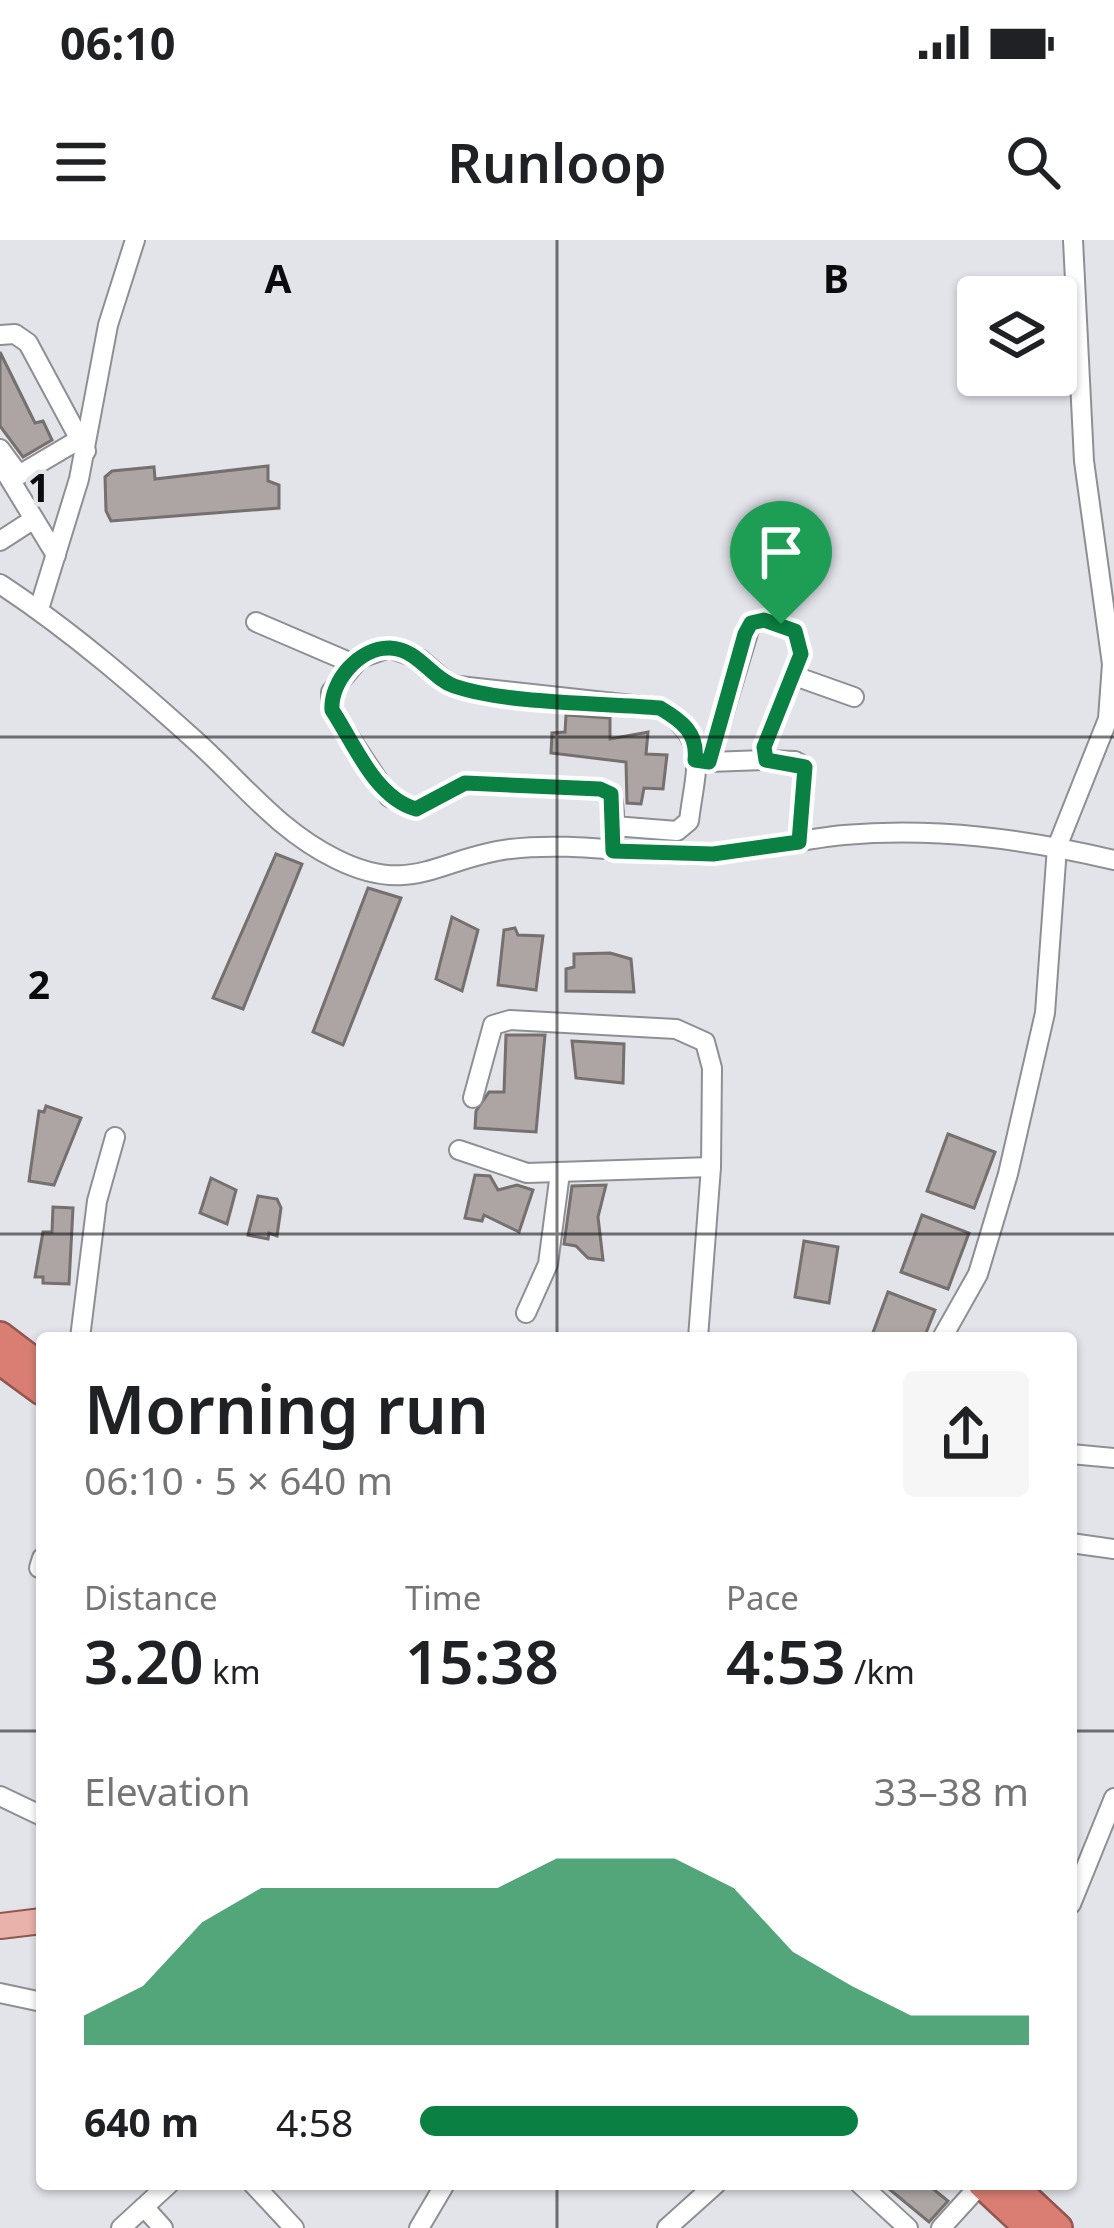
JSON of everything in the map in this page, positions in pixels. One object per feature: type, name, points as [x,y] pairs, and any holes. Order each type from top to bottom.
[{"type":"highway","points":[[0,1336],[36,1363]]},
{"type":"highway","points":[[0,1360],[36,1386]]},
{"type":"highway","points":[[988,2190],[1029,2228]]},
{"type":"highway","points":[[1017,2190],[1058,2228]]},
{"type":"main road","points":[[0,1926],[36,1922]]},
{"type":"street","points":[[39,610],[83,445],[108,325],[135,240]]},
{"type":"street","points":[[945,1332],[978,1274],[1028,1096],[1045,1013],[1057,847],[1108,719],[1112,664],[1084,461],[1073,240]]},
{"type":"street","points":[[0,334],[15,334],[28,343],[83,445]]},
{"type":"street","points":[[0,449],[19,475],[83,445]]},
{"type":"street","points":[[0,463],[56,555]]},
{"type":"street","points":[[0,541],[34,519]]},
{"type":"street","points":[[0,584],[39,610],[200,746],[266,814],[337,860],[385,876],[424,876],[464,859],[511,849],[713,854],[845,835],[968,833],[1114,860]]},
{"type":"street","points":[[614,826],[677,831],[689,821],[702,761],[751,623],[764,620],[795,631],[801,654],[764,747],[766,760]]},
{"type":"street","points":[[256,622],[354,664]]},
{"type":"street","points":[[613,851],[611,794],[600,789],[465,783],[416,809],[389,797],[332,710],[331,692],[354,664],[389,648],[420,659],[450,685],[660,708],[683,722],[702,761]]},
{"type":"street","points":[[792,675],[854,698]]},
{"type":"street","points":[[702,761],[766,760],[805,767],[799,842]]},
{"type":"street","points":[[473,1098],[486,1038],[493,1025],[510,1019],[693,1034],[705,1042],[712,1068],[711,1167],[698,1332]]},
{"type":"street","points":[[81,1332],[97,1201],[116,1137]]},
{"type":"street","points":[[459,1150],[494,1166],[560,1173],[711,1167]]},
{"type":"street","points":[[526,1312],[548,1264],[560,1173]]},
{"type":"street","points":[[1077,1455],[1114,1458]]},
{"type":"street","points":[[1077,1544],[1114,1549]]},
{"type":"street","points":[[0,1796],[36,1813]]},
{"type":"street","points":[[1077,1889],[1114,1798]]},
{"type":"street","points":[[0,1993],[36,2001]]},
{"type":"street","points":[[121,2228],[162,2190]]},
{"type":"street","points":[[259,2190],[294,2228]]},
{"type":"street","points":[[419,2228],[441,2190]]},
{"type":"street","points":[[668,2228],[709,2190]]},
{"type":"street","points":[[867,2190],[908,2228]]},
{"type":"street","points":[[941,2228],[976,2190]]},
{"type":"street","points":[[144,2207],[163,2228]]},
{"type":"building","points":[[0,352],[35,423],[43,421],[52,440],[23,457],[0,426]]},
{"type":"building","points":[[268,466],[268,481],[279,485],[279,508],[111,521],[106,511],[105,477],[112,471],[154,467],[155,479]]},
{"type":"building","points":[[566,715],[610,718],[610,739],[648,732],[646,754],[667,755],[663,789],[644,788],[641,804],[627,803],[626,762],[551,753],[552,733],[565,732]]},
{"type":"building","points":[[276,854],[302,864],[243,1009],[213,998]]},
{"type":"building","points":[[368,888],[401,898],[343,1045],[313,1032]]},
{"type":"building","points":[[452,917],[478,930],[462,991],[436,979]]},
{"type":"building","points":[[515,928],[518,935],[543,936],[536,990],[498,985],[504,930]]},
{"type":"building","points":[[610,953],[631,959],[634,992],[566,991],[566,969],[574,967],[574,954]]},
{"type":"building","points":[[506,1035],[545,1035],[536,1132],[475,1128],[476,1111],[489,1092],[504,1092]]},
{"type":"building","points":[[572,1041],[624,1044],[623,1083],[576,1078]]},
{"type":"building","points":[[46,1106],[81,1118],[54,1185],[29,1181],[39,1111],[44,1112]]},
{"type":"building","points":[[948,1134],[995,1152],[974,1208],[927,1191]]},
{"type":"building","points":[[475,1175],[490,1176],[498,1190],[517,1185],[533,1190],[519,1232],[484,1215],[482,1221],[465,1218]]},
{"type":"building","points":[[211,1178],[236,1190],[227,1224],[200,1213]]},
{"type":"building","points":[[606,1185],[598,1217],[603,1260],[588,1258],[576,1246],[564,1244],[572,1186]]},
{"type":"building","points":[[258,1196],[277,1199],[281,1208],[277,1236],[248,1235]]},
{"type":"building","points":[[53,1207],[73,1208],[69,1284],[43,1283],[43,1277],[35,1277],[43,1232],[52,1232]]},
{"type":"building","points":[[922,1215],[969,1233],[948,1289],[901,1272]]},
{"type":"building","points":[[804,1241],[838,1247],[829,1303],[795,1297]]},
{"type":"building","points":[[888,1292],[935,1310],[926,1332],[873,1332]]},
{"type":"building","points":[[890,2190],[934,2190],[948,2201],[929,2222]]},
{"type":"route","points":[[751,623],[781,624],[795,631],[801,654],[764,747],[766,760],[795,761],[805,767],[799,842],[713,854],[613,851],[615,806],[611,794],[600,789],[465,783],[416,809],[405,806],[389,797],[332,710],[331,692],[339,679],[360,658],[389,648],[420,659],[450,685],[660,708],[683,722],[697,744],[695,760],[709,762],[745,634],[751,623]]}]
